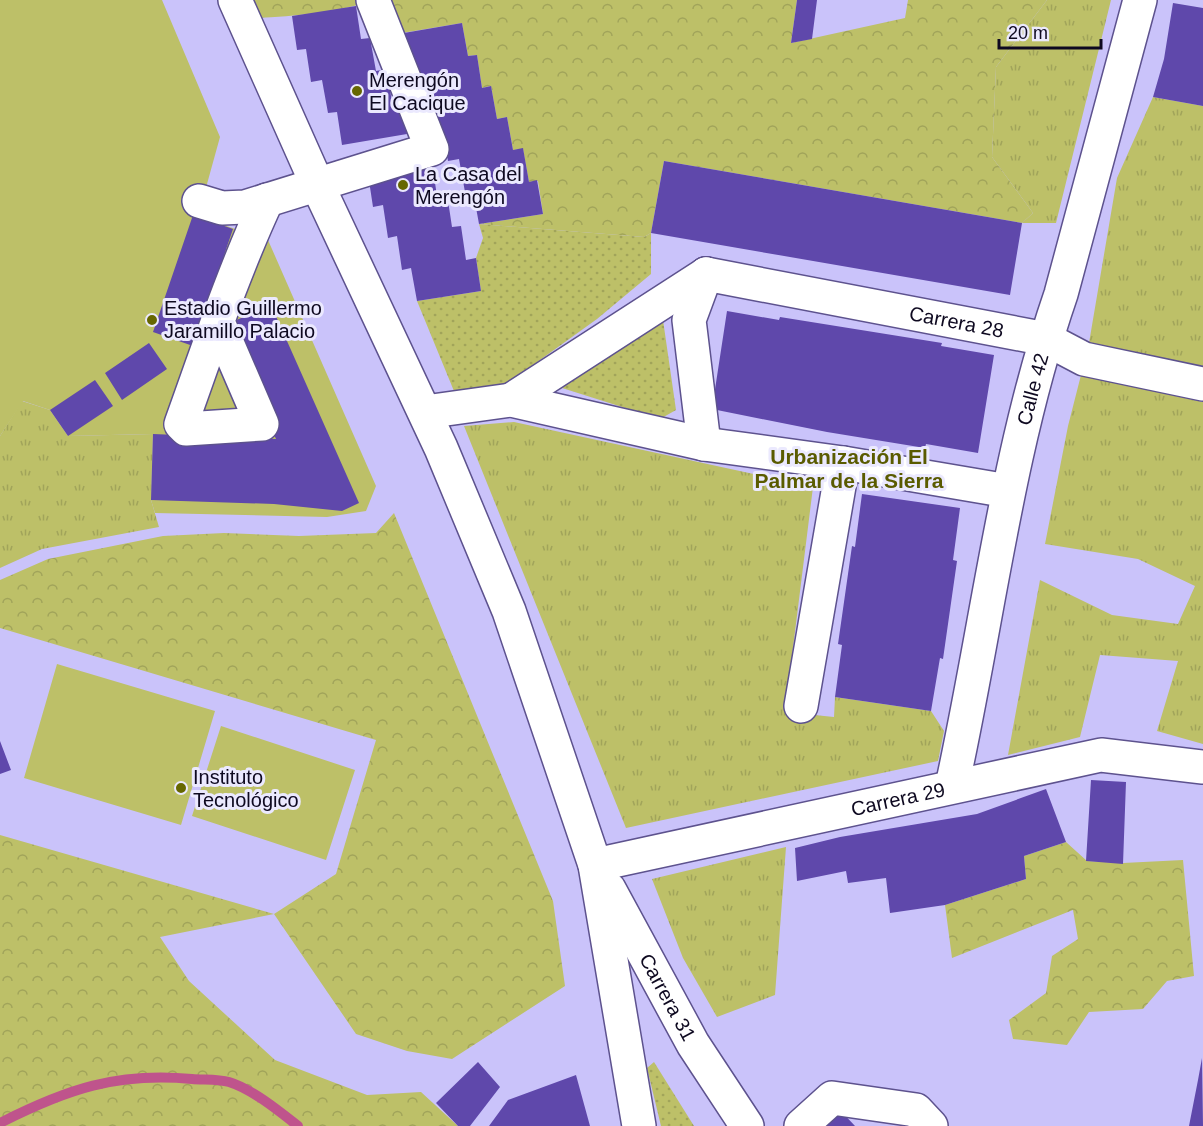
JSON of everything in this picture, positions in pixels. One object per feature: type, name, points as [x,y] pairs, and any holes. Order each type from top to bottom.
[{"type":"street","points":[[235,0],[317,184],[425,412],[509,611],[595,865],[639,1126]]},
{"type":"street","points":[[199,201],[222,208],[245,207],[432,148],[373,0]]},
{"type":"street","name":"Calle 42","points":[[952,786],[968,713],[1008,491],[1046,339],[1062,294],[1140,0]]},
{"type":"street","points":[[218,321],[267,200]]},
{"type":"street","points":[[511,399],[706,274]]},
{"type":"street","points":[[704,444],[689,320],[706,274]]},
{"type":"street","name":"Carrera 28","points":[[706,274],[974,323],[1046,339],[1084,359],[1203,384]]},
{"type":"street","points":[[425,412],[511,399],[704,444],[843,463],[1008,491]]},
{"type":"street","points":[[801,706],[843,463]]},
{"type":"street","name":"Carrera 29","points":[[595,865],[1101,755],[1203,767]]},
{"type":"street","name":"Carrera 31","points":[[595,865],[693,1044],[747,1126]]},
{"type":"street","points":[[801,1126],[832,1098],[916,1110],[931,1126]]},
{"type":"green space","name":"Estadio Guillermo Jaramillo Palacio","points":[[0,0],[162,0],[220,137],[207,184],[194,215],[268,240],[376,486],[366,511],[327,517],[155,513],[151,500],[153,434],[68,436],[50,410],[23,401],[0,436]]},
{"type":"green space","points":[[249,0],[374,0],[331,11],[256,18]]},
{"type":"green space","points":[[383,0],[797,0],[791,43],[905,18],[908,0],[1047,0],[996,67],[992,157],[1033,213],[1022,223],[664,161],[651,233],[644,237],[479,224],[543,214],[538,181],[529,182],[523,149],[513,150],[507,117],[497,119],[491,86],[482,88],[477,55],[468,56],[462,23],[390,35]]},
{"type":"green space","points":[[1047,0],[1111,0],[1056,223],[1022,223],[1033,213],[992,157],[996,67]]},
{"type":"green space","points":[[1153,97],[1203,106],[1203,366],[1089,343],[1117,178]]},
{"type":"green space","points":[[479,224],[644,237],[651,233],[651,274],[597,319],[504,386],[456,396],[417,301],[481,291],[476,258],[483,238]]},
{"type":"green space","points":[[663,320],[676,410],[660,419],[562,388],[587,368]]},
{"type":"green space","points":[[1081,375],[1203,402],[1203,744],[1157,731],[1178,661],[1100,655],[1080,737],[1008,755],[1040,580],[1112,615],[1178,624],[1195,586],[1138,559],[1045,544],[1068,426]]},
{"type":"green space","points":[[22,401],[50,410],[68,436],[153,434],[151,500],[159,527],[42,549],[0,568],[0,436]]},
{"type":"green space","points":[[514,422],[813,487],[785,712],[834,717],[835,697],[931,711],[944,731],[938,761],[626,828],[464,426]]},
{"type":"green space","points":[[394,513],[553,901],[565,986],[452,1059],[407,1051],[356,1034],[274,914],[336,874],[376,740],[0,628],[0,580],[48,559],[163,536],[224,533],[299,536],[376,533]]},
{"type":"green space","points":[[57,664],[215,711],[181,825],[24,778]]},
{"type":"green space","points":[[221,726],[355,770],[326,860],[192,816]]},
{"type":"green space","points":[[0,835],[274,914],[160,937],[189,981],[275,1060],[367,1095],[421,1092],[458,1126],[0,1126]]},
{"type":"green space","points":[[1066,842],[1087,861],[1123,863],[1183,860],[1194,976],[1167,981],[1143,1009],[1089,1012],[1067,1045],[1013,1039],[1009,1020],[1046,993],[1052,956],[1078,939],[1073,910],[952,958],[945,905],[1026,879],[1024,856]]},
{"type":"green space","points":[[786,847],[775,995],[717,1017],[683,958],[652,879]]},
{"type":"green space","points":[[654,1062],[694,1126],[661,1126],[647,1068]]},
{"type":"building","points":[[797,0],[817,0],[812,39],[791,43]]},
{"type":"building","points":[[1173,3],[1203,8],[1203,106],[1153,97],[1164,59]]},
{"type":"building","points":[[356,6],[361,39],[370,38],[376,71],[387,69],[392,103],[401,101],[407,134],[342,145],[337,112],[328,113],[322,80],[311,82],[306,49],[297,50],[292,16]]},
{"type":"building","points":[[462,23],[468,56],[477,55],[482,88],[491,86],[497,119],[507,117],[513,150],[523,148],[529,182],[537,180],[543,214],[479,224],[473,191],[465,192],[459,159],[448,161],[442,128],[432,130],[398,34]]},
{"type":"building","points":[[664,161],[1022,223],[1010,295],[651,233]]},
{"type":"building","points":[[432,163],[437,196],[447,194],[452,227],[461,226],[466,260],[476,258],[481,291],[417,301],[411,268],[402,270],[397,236],[388,238],[383,205],[373,207],[368,174]]},
{"type":"building","points":[[193,215],[233,229],[193,346],[153,332]]},
{"type":"building","points":[[271,305],[359,503],[342,511],[274,504],[151,500],[153,434],[276,439],[225,325]]},
{"type":"building","points":[[727,311],[779,320],[780,317],[942,343],[941,346],[994,355],[978,453],[926,444],[925,448],[827,432],[712,409]]},
{"type":"building","points":[[149,343],[167,369],[122,400],[105,373]]},
{"type":"building","points":[[95,380],[113,406],[68,436],[50,410]]},
{"type":"building","points":[[862,494],[960,508],[953,560],[957,561],[943,659],[940,658],[931,711],[835,697],[842,645],[838,644]]},
{"type":"building","points":[[0,741],[11,770],[0,774]]},
{"type":"building","points":[[1091,780],[1126,782],[1123,864],[1086,861]]},
{"type":"building","points":[[1046,789],[1066,842],[1024,856],[1026,879],[945,905],[890,913],[886,878],[848,883],[846,871],[797,881],[795,848],[840,837],[977,814]]},
{"type":"building","points":[[1202,1058],[1203,1126],[1189,1126],[1198,1080]]},
{"type":"building","points":[[478,1062],[500,1087],[470,1126],[458,1126],[436,1103]]},
{"type":"building","points":[[576,1075],[590,1126],[489,1126],[508,1100]]},
{"type":"building","points":[[838,1108],[855,1126],[820,1126]]},
{"type":"waterway","points":[[0,1123],[70,1092],[116,1081],[165,1077],[215,1080],[238,1085],[274,1107],[298,1126]]},
{"type":"place","name":"Merengón El Cacique","points":[[357,91]]},
{"type":"place","name":"La Casa del Merengón","points":[[403,185]]},
{"type":"place","name":"Estadio Guillermo Jaramillo Palacio","points":[[152,320]]},
{"type":"place","name":"Instituto Tecnológico","points":[[181,788]]},
{"type":"district","name":"Urbanización El Palmar de la Sierra","points":[[849,468]]}]
